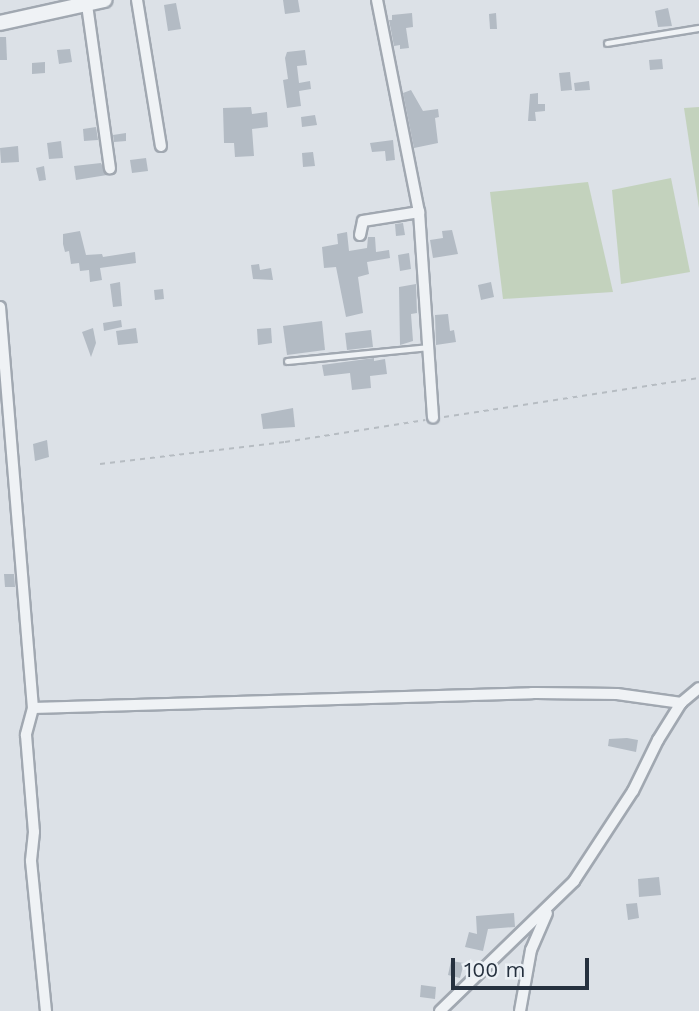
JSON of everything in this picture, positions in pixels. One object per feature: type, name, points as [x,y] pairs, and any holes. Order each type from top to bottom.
[{"type":"street","points":[[0,23],[67,5],[87,5],[104,0]]},
{"type":"street","points":[[137,0],[161,146]]},
{"type":"street","points":[[377,0],[419,212],[433,418]]},
{"type":"street","points":[[87,5],[110,168]]},
{"type":"street","points":[[360,235],[363,221],[419,212]]},
{"type":"street","points":[[0,307],[5,412],[33,708],[26,735],[34,832],[31,861],[46,1011]]},
{"type":"street","points":[[440,1011],[574,881],[633,791],[658,740],[681,703],[699,688]]},
{"type":"street","points":[[33,708],[532,693],[617,694],[681,703]]},
{"type":"street","points":[[520,1011],[531,950],[550,906]]},
{"type":"lane","points":[[607,43],[699,28]]},
{"type":"lane","points":[[287,361],[429,347]]},
{"type":"path","points":[[100,464],[285,442],[699,378]]},
{"type":"green space","points":[[699,107],[699,208],[684,108]]},
{"type":"green space","points":[[671,178],[690,272],[621,284],[612,190]]},
{"type":"green space","points":[[588,182],[613,292],[503,299],[490,192]]},
{"type":"building","points":[[283,0],[298,0],[300,12],[285,14]]},
{"type":"building","points":[[176,3],[181,29],[168,31],[164,5]]},
{"type":"building","points":[[668,8],[672,26],[658,27],[655,11]]},
{"type":"building","points":[[412,13],[413,27],[406,28],[409,48],[400,49],[400,45],[394,46],[389,20],[392,20],[392,15]]},
{"type":"building","points":[[496,13],[497,29],[490,29],[489,14]]},
{"type":"building","points":[[0,37],[6,37],[7,60],[0,60]]},
{"type":"building","points":[[70,49],[72,62],[59,64],[57,50]]},
{"type":"building","points":[[305,50],[307,65],[297,66],[299,83],[310,81],[311,89],[299,91],[301,106],[287,108],[283,80],[288,79],[285,58],[287,52]]},
{"type":"building","points":[[662,59],[663,69],[650,70],[649,60]]},
{"type":"building","points":[[45,62],[45,73],[32,74],[32,63]]},
{"type":"building","points":[[570,72],[572,90],[561,91],[559,73]]},
{"type":"building","points":[[589,81],[590,90],[575,91],[574,83]]},
{"type":"building","points":[[411,90],[423,111],[438,109],[439,117],[435,118],[438,143],[414,148],[403,93]]},
{"type":"building","points":[[538,93],[538,104],[545,104],[545,111],[535,112],[536,121],[528,121],[530,94]]},
{"type":"building","points":[[251,107],[252,114],[267,112],[268,127],[252,129],[254,156],[235,157],[234,143],[224,143],[223,108]]},
{"type":"building","points":[[315,115],[317,125],[302,127],[301,117]]},
{"type":"building","points":[[96,127],[98,140],[84,141],[83,129]]},
{"type":"building","points":[[126,133],[126,141],[114,142],[113,135]]},
{"type":"building","points":[[393,140],[395,160],[386,161],[385,151],[372,152],[370,143]]},
{"type":"building","points":[[61,141],[63,158],[49,159],[47,143]]},
{"type":"building","points":[[18,146],[19,162],[1,163],[0,148]]},
{"type":"building","points":[[313,152],[315,166],[303,167],[302,153]]},
{"type":"building","points":[[146,158],[148,171],[132,173],[130,160]]},
{"type":"building","points":[[101,163],[107,175],[76,180],[74,166]]},
{"type":"building","points":[[44,166],[46,180],[39,181],[36,168]]},
{"type":"building","points":[[403,223],[405,235],[396,236],[395,224]]},
{"type":"building","points":[[452,230],[458,254],[433,258],[430,240],[443,238],[442,231]]},
{"type":"building","points":[[80,231],[86,255],[102,254],[103,257],[135,252],[136,263],[100,268],[102,280],[90,282],[89,270],[80,271],[79,263],[71,264],[69,251],[65,252],[63,244],[63,234]]},
{"type":"building","points":[[347,232],[349,251],[367,248],[368,237],[375,237],[376,252],[389,250],[390,258],[367,262],[369,274],[358,277],[363,313],[346,317],[336,267],[324,268],[322,247],[338,244],[337,234]]},
{"type":"building","points":[[409,253],[411,269],[400,271],[398,255]]},
{"type":"building","points":[[259,264],[260,270],[271,268],[273,280],[253,279],[251,265]]},
{"type":"building","points":[[120,282],[122,306],[113,307],[110,284]]},
{"type":"building","points":[[491,282],[494,297],[481,300],[478,285]]},
{"type":"building","points":[[416,284],[417,313],[411,314],[413,341],[400,345],[399,287]]},
{"type":"building","points":[[163,289],[164,299],[155,300],[154,290]]},
{"type":"building","points":[[448,314],[450,331],[454,330],[456,342],[436,345],[435,315]]},
{"type":"building","points":[[121,320],[122,327],[104,331],[103,323]]},
{"type":"building","points":[[322,321],[325,350],[287,355],[283,326]]},
{"type":"building","points":[[93,328],[96,343],[91,357],[82,332]]},
{"type":"building","points":[[136,328],[138,343],[118,345],[116,331]]},
{"type":"building","points":[[271,328],[272,343],[258,345],[257,329]]},
{"type":"building","points":[[371,330],[373,347],[347,350],[345,333]]},
{"type":"building","points":[[374,358],[374,361],[385,359],[387,374],[370,376],[371,388],[352,390],[350,373],[324,376],[322,365]]},
{"type":"building","points":[[293,408],[295,427],[263,429],[261,414]]},
{"type":"building","points":[[47,440],[49,457],[35,461],[33,444]]},
{"type":"building","points":[[4,574],[14,574],[15,587],[5,587]]},
{"type":"building","points":[[609,739],[638,740],[636,752],[608,746]]},
{"type":"building","points":[[659,877],[661,895],[639,897],[638,879]]},
{"type":"building","points":[[637,903],[639,918],[628,920],[626,904]]},
{"type":"building","points":[[514,913],[515,927],[488,929],[483,951],[465,947],[469,932],[477,934],[476,916]]},
{"type":"building","points":[[451,961],[464,963],[460,978],[448,975]]},
{"type":"building","points":[[421,985],[436,987],[435,999],[420,997]]}]
